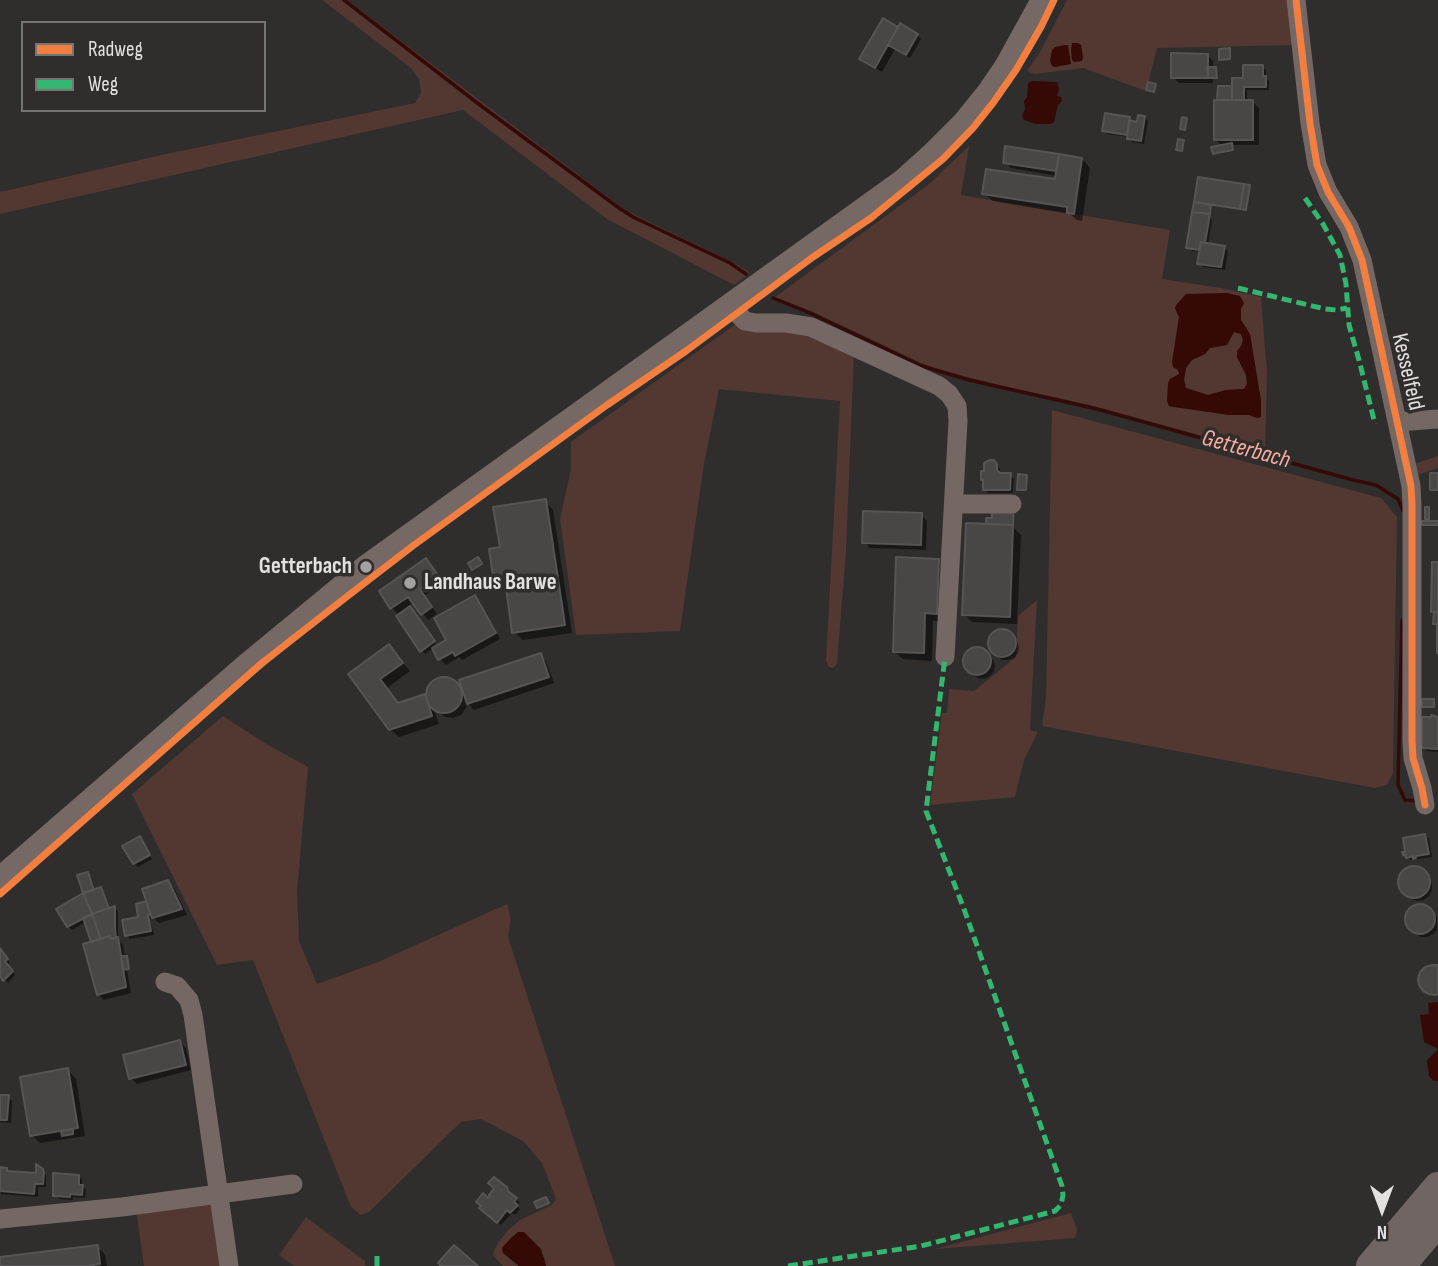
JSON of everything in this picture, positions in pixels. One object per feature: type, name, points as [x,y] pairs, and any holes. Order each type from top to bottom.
[{"type":"highway","points":[[1371,1266],[1438,1187]]},
{"type":"highway","points":[[1400,1266],[1438,1221]]},
{"type":"main road","points":[[0,879],[247,665],[366,568],[903,181],[964,124],[989,92],[1043,0]]},
{"type":"street","name":"Kesselfeld","points":[[1296,0],[1317,165],[1322,180],[1356,242],[1362,260],[1412,494],[1412,741],[1413,758],[1424,801]]},
{"type":"street","points":[[730,306],[745,321],[811,327],[939,386],[957,406],[945,657]]},
{"type":"street","points":[[1398,422],[1438,419]]},
{"type":"street","points":[[954,504],[1012,504]]},
{"type":"street","points":[[165,982],[177,986],[189,1000],[193,1015],[229,1266]]},
{"type":"street","points":[[0,1219],[293,1184]]},
{"type":"shaded area","points":[[322,0],[347,0],[625,210],[750,273],[734,285],[607,219],[463,110],[0,214],[0,192],[166,154],[415,103],[421,93],[419,79],[411,68]]},
{"type":"shaded area","points":[[1067,0],[1291,0],[1296,45],[1157,48],[1146,91],[1083,68],[1034,74],[1027,71]]},
{"type":"shaded area","points":[[1072,43],[1081,45],[1082,61],[1072,60]]},
{"type":"shaded area","points":[[1068,45],[1071,64],[1052,66],[1052,50]]},
{"type":"shaded area","points":[[1057,82],[1057,96],[1061,97],[1062,101],[1058,105],[1054,122],[1050,124],[1036,124],[1024,120],[1022,116],[1028,83]]},
{"type":"shaded area","points":[[969,146],[961,195],[1170,230],[1162,279],[1261,297],[1267,372],[1265,453],[1086,404],[930,367],[775,297],[928,185]],"holes":[[[1183,300],[1241,309],[1241,320],[1250,335],[1261,401],[1252,417],[1188,408],[1170,379],[1179,375],[1179,317],[1175,308],[1177,304]]]},
{"type":"shaded area","points":[[1227,293],[1240,296],[1244,303],[1241,320],[1250,334],[1261,401],[1261,417],[1169,406],[1168,383],[1179,374],[1172,362],[1179,317],[1175,308],[1186,294]],"holes":[[[1234,332],[1241,334],[1243,340],[1237,357],[1246,375],[1247,384],[1244,389],[1208,395],[1186,388],[1186,368],[1192,360],[1205,354],[1210,348],[1227,345]]]},
{"type":"shaded area","points":[[744,318],[802,328],[854,352],[846,551],[837,664],[833,668],[829,667],[826,661],[840,401],[719,389],[704,464],[680,631],[576,635],[560,519],[571,469],[571,442]]},
{"type":"shaded area","points":[[1234,332],[1241,334],[1243,340],[1237,357],[1246,375],[1247,384],[1244,389],[1208,395],[1185,388],[1186,368],[1192,360],[1205,354],[1210,348],[1227,345]]},
{"type":"shaded area","points":[[1052,410],[1381,498],[1397,517],[1393,773],[1387,785],[1375,788],[1042,726],[1046,698]]},
{"type":"shaded area","points":[[1438,456],[1438,468],[1414,476],[1411,465]]},
{"type":"shaded area","points":[[1037,600],[1030,730],[1038,732],[1024,760],[1015,797],[930,805],[942,713],[947,713],[949,689],[974,691],[1016,657],[1018,616]]},
{"type":"shaded area","points":[[223,716],[308,767],[297,891],[299,941],[317,984],[378,962],[507,904],[511,919],[508,937],[615,1266],[546,1266],[545,1259],[518,1232],[502,1248],[503,1253],[519,1266],[503,1266],[493,1255],[508,1230],[520,1220],[552,1205],[556,1199],[542,1163],[523,1141],[481,1119],[461,1122],[369,1212],[361,1215],[351,1207],[253,960],[217,965],[132,794]]},
{"type":"shaded area","points":[[1438,1002],[1438,1049],[1424,1042],[1420,1015],[1429,1014],[1428,1003]]},
{"type":"shaded area","points":[[1438,1049],[1438,1081],[1434,1081],[1429,1076],[1427,1060]]},
{"type":"shaded area","points":[[214,1200],[223,1266],[144,1266],[136,1210]]},
{"type":"shaded area","points":[[1071,1213],[1077,1230],[1075,1238],[935,1249]]},
{"type":"shaded area","points":[[306,1217],[365,1261],[365,1266],[294,1266],[279,1255]]},
{"type":"shaded area","points":[[518,1232],[524,1232],[541,1249],[546,1266],[519,1266],[503,1253],[502,1248]]},
{"type":"building","points":[[883,18],[898,27],[875,68],[859,59]]},
{"type":"building","points":[[900,23],[918,34],[906,55],[888,45]]},
{"type":"building","points":[[1230,48],[1230,59],[1219,60],[1219,49]]},
{"type":"building","points":[[1171,53],[1208,54],[1208,78],[1171,78]]},
{"type":"building","points":[[1243,65],[1263,65],[1266,87],[1244,87],[1244,100],[1232,100],[1232,78],[1243,78]]},
{"type":"building","points":[[1207,67],[1216,67],[1217,78],[1208,78]]},
{"type":"building","points":[[1148,82],[1156,84],[1154,92],[1146,90]]},
{"type":"building","points":[[1218,86],[1232,86],[1232,100],[1217,100]]},
{"type":"building","points":[[1214,100],[1253,100],[1253,140],[1214,140]]},
{"type":"building","points":[[1105,113],[1130,117],[1127,135],[1102,131]]},
{"type":"building","points":[[1138,115],[1145,116],[1141,141],[1127,139],[1129,120],[1137,122]]},
{"type":"building","points":[[1182,117],[1187,118],[1185,130],[1180,129]]},
{"type":"building","points":[[1178,139],[1184,140],[1182,151],[1176,150]]},
{"type":"building","points":[[1232,143],[1233,150],[1213,154],[1211,147]]},
{"type":"building","points":[[1005,146],[1059,154],[1056,171],[1003,163]]},
{"type":"building","points":[[1059,154],[1082,158],[1074,214],[1067,213],[1067,207],[982,194],[986,169],[1055,179]]},
{"type":"building","points":[[1198,177],[1244,184],[1240,209],[1194,202]]},
{"type":"building","points":[[1244,184],[1250,185],[1246,210],[1240,209]]},
{"type":"building","points":[[1194,202],[1211,205],[1210,214],[1192,212]]},
{"type":"building","points":[[1192,212],[1210,214],[1205,243],[1201,242],[1199,250],[1186,248]]},
{"type":"building","points":[[1201,242],[1225,246],[1221,267],[1197,264]]},
{"type":"building","points":[[994,460],[1000,473],[1011,473],[1010,490],[983,490],[981,471],[984,471],[984,463]]},
{"type":"building","points":[[1430,473],[1438,473],[1438,490],[1430,490]]},
{"type":"building","points":[[1018,474],[1027,475],[1026,490],[1017,490]]},
{"type":"building","points":[[546,499],[565,625],[512,633],[505,580],[494,582],[489,549],[500,547],[493,507]]},
{"type":"building","points":[[1425,507],[1429,507],[1429,519],[1425,519]]},
{"type":"building","points":[[992,508],[1014,509],[1013,525],[986,524],[986,518],[992,518]]},
{"type":"building","points":[[863,511],[922,513],[921,545],[862,543]]},
{"type":"building","points":[[1422,521],[1438,521],[1438,525],[1422,525]]},
{"type":"building","points":[[966,523],[1013,525],[1010,617],[962,615]]},
{"type":"building","points":[[478,557],[482,564],[472,570],[468,563]]},
{"type":"building","points":[[896,557],[939,559],[937,614],[925,613],[924,653],[893,652]]},
{"type":"building","name":"Landhaus Barwe","points":[[426,558],[439,577],[420,589],[432,607],[421,615],[408,597],[390,609],[379,591]]},
{"type":"building","points":[[1432,562],[1438,562],[1438,612],[1431,612]]},
{"type":"building","points":[[475,595],[496,633],[455,656],[453,652],[438,660],[432,648],[446,640],[434,618]]},
{"type":"building","points":[[410,606],[435,641],[420,652],[396,616]]},
{"type":"building","points":[[1434,612],[1438,612],[1438,653],[1437,624],[1433,624]]},
{"type":"building","points":[[1002,629],[1012,633],[1016,643],[1012,653],[1002,657],[992,653],[988,643],[992,633]]},
{"type":"building","points":[[389,644],[403,663],[380,679],[398,703],[425,694],[432,716],[389,730],[348,674]]},
{"type":"building","points":[[977,647],[987,651],[991,661],[987,671],[977,675],[967,671],[963,661],[967,651]]},
{"type":"building","points":[[541,653],[549,677],[467,704],[459,680]]},
{"type":"building","points":[[444,677],[456,683],[462,695],[456,707],[444,713],[432,707],[426,695],[432,683]]},
{"type":"building","points":[[1422,699],[1434,699],[1434,707],[1422,707]]},
{"type":"building","points":[[1422,717],[1438,717],[1438,749],[1422,748]]},
{"type":"building","points":[[1425,834],[1429,854],[1413,859],[1413,856],[1406,858],[1402,852],[1405,852],[1403,838]]},
{"type":"building","points":[[140,836],[150,855],[133,864],[122,846]]},
{"type":"building","points":[[1414,866],[1425,871],[1430,882],[1425,893],[1414,898],[1403,893],[1398,882],[1403,871]]},
{"type":"building","points":[[88,872],[94,890],[83,893],[77,875]]},
{"type":"building","points":[[168,880],[182,909],[152,918],[142,889]]},
{"type":"building","points":[[101,887],[109,908],[92,914],[83,893]]},
{"type":"building","points":[[83,893],[92,914],[67,927],[56,909]]},
{"type":"building","points":[[146,901],[151,931],[125,936],[122,920],[138,917],[136,904]]},
{"type":"building","points":[[1420,904],[1431,908],[1435,919],[1431,930],[1420,934],[1409,930],[1405,919],[1409,908]]},
{"type":"building","points":[[115,906],[116,938],[111,939],[110,936],[101,939],[92,914]]},
{"type":"building","points":[[92,914],[101,939],[91,942],[83,918]]},
{"type":"building","points":[[110,936],[111,939],[118,937],[126,987],[97,995],[83,944]]},
{"type":"building","points":[[0,948],[13,971],[3,981],[0,976]]},
{"type":"building","points":[[121,956],[127,956],[129,969],[123,970]]},
{"type":"building","points":[[1438,965],[1436,995],[1423,991],[1418,979],[1425,967]]},
{"type":"building","points":[[180,1040],[186,1065],[129,1079],[123,1055]]},
{"type":"building","points":[[68,1068],[78,1128],[30,1136],[20,1077]]},
{"type":"building","points":[[0,1095],[9,1095],[7,1120],[0,1120]]},
{"type":"building","points":[[73,1129],[73,1134],[62,1136],[61,1131]]},
{"type":"building","points":[[36,1164],[44,1173],[43,1184],[35,1184],[34,1194],[0,1191],[0,1167],[7,1168],[7,1171],[36,1173]]},
{"type":"building","points":[[53,1173],[79,1175],[79,1185],[83,1185],[82,1195],[53,1196]]},
{"type":"building","points":[[494,1177],[517,1198],[514,1202],[518,1205],[510,1213],[507,1210],[497,1223],[479,1208],[481,1206],[476,1202],[483,1193],[488,1198],[490,1196],[494,1188],[488,1183]]},
{"type":"building","points":[[546,1197],[549,1203],[537,1208],[534,1202]]},
{"type":"building","points":[[98,1245],[100,1264],[0,1266],[0,1257]]},
{"type":"building","points":[[454,1245],[478,1266],[441,1266],[438,1263]]},
{"type":"waterway","name":"Getterbach","points":[[344,0],[619,208],[730,263],[746,274]]},
{"type":"waterway","name":"Getterbach","points":[[773,298],[922,366],[969,380],[1097,409],[1376,485],[1398,499],[1403,511]]},
{"type":"waterway","name":"Getterbach","points":[[1402,620],[1398,785],[1405,800],[1418,801]]},
{"type":"marked path","points":[[1305,198],[1340,255],[1346,284],[1349,325],[1375,424]]},
{"type":"marked path","points":[[1238,288],[1325,309],[1347,308]]},
{"type":"marked path","points":[[788,1266],[921,1246],[1055,1211],[1061,1205],[1062,1186],[964,909],[926,811],[945,657]]},
{"type":"marked path","points":[[377,1256],[377,1266]]},
{"type":"cycle path","points":[[0,894],[262,663],[349,595],[607,405],[871,218],[943,159],[993,103],[1016,70],[1054,0]]},
{"type":"cycle path","points":[[1296,0],[1317,165],[1328,192],[1349,227],[1362,260],[1411,486],[1412,741],[1413,758],[1425,805]]},
{"type":"place","name":"Getterbach","points":[[366,567]]},
{"type":"place","name":"Landhaus Barwe","points":[[410,583]]}]
